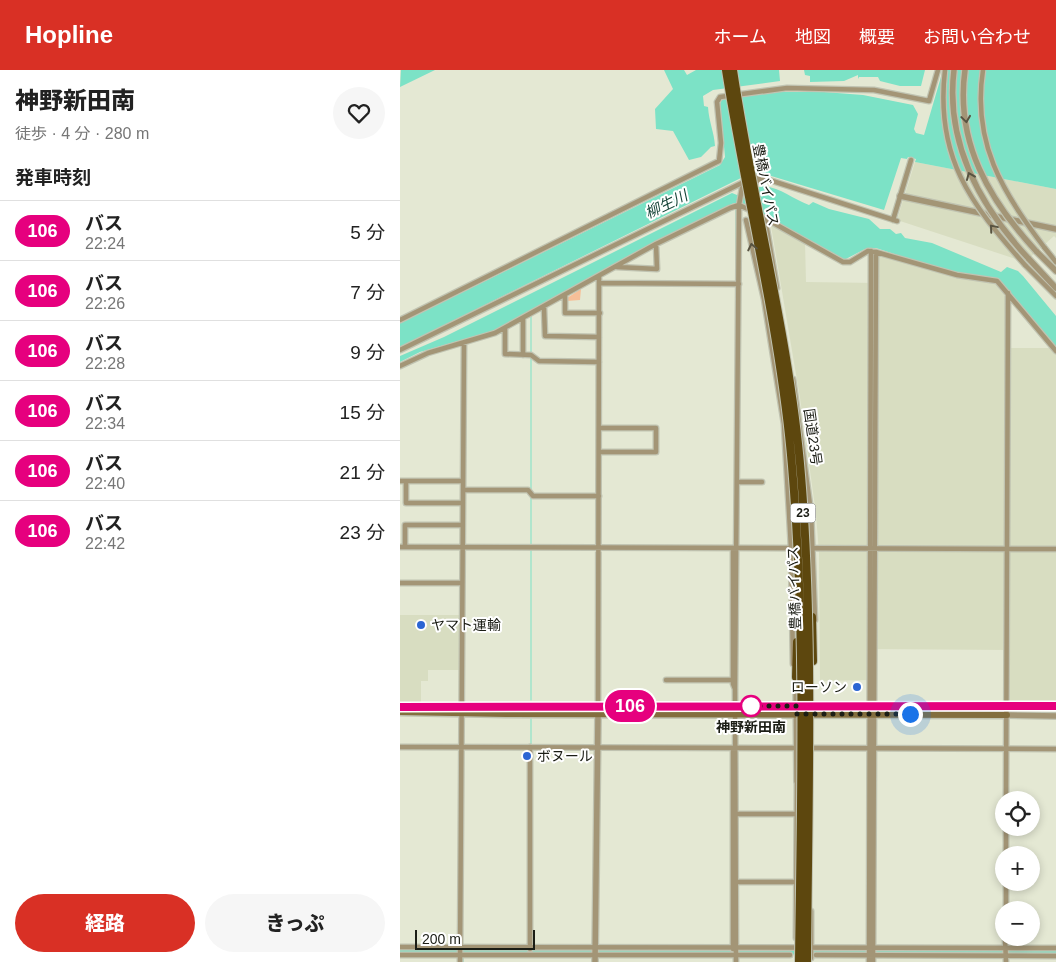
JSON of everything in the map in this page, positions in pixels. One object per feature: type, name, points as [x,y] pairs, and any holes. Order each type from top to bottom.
[{"type":"highway","name":"豊橋バイパス","points":[[726,70],[779,358],[794,488],[801,603],[800,962]]},
{"type":"highway","name":"豊橋バイパス","points":[[732,70],[783,345],[801,473],[808,621],[806,962]]},
{"type":"highway","name":"23","points":[[801,473],[810,530],[813,661]]},
{"type":"highway","name":"23","points":[[794,488],[797,617],[796,677]]},
{"type":"main road","points":[[400,707],[736,706],[811,710],[871,707],[1007,707]]},
{"type":"main road","points":[[400,712],[736,715],[796,710]]},
{"type":"main road","points":[[811,710],[871,714],[1007,715]]},
{"type":"street","points":[[400,320],[719,161],[720,136],[717,102],[720,97],[787,88],[874,90],[929,101],[938,70]]},
{"type":"street","points":[[944,70],[945,128],[960,177],[980,211],[1025,265],[1056,296]]},
{"type":"street","points":[[954,70],[953,110],[964,162],[975,187],[988,209],[1028,258],[1056,288]]},
{"type":"street","points":[[965,70],[965,114],[969,138],[981,175],[999,206],[1036,251],[1056,271]]},
{"type":"street","points":[[983,70],[983,122],[985,139],[997,178],[1010,201],[1056,262]]},
{"type":"street","points":[[400,350],[750,179],[760,177],[895,221],[900,196],[911,160]]},
{"type":"street","points":[[736,962],[735,604],[738,482],[737,284],[739,220],[737,206],[740,191],[764,179]]},
{"type":"street","points":[[900,196],[1056,229]]},
{"type":"street","points":[[400,366],[428,353],[464,343],[505,328],[656,244],[737,206],[765,218],[843,262],[850,262],[865,252],[873,251],[957,275],[997,281],[1056,351]]},
{"type":"street","points":[[739,220],[765,218]]},
{"type":"street","name":"国道23号","points":[[765,218],[801,433],[814,549],[816,650],[813,661]]},
{"type":"street","points":[[746,220],[768,326],[785,435],[791,548],[793,660],[796,677],[795,962]]},
{"type":"street","points":[[617,267],[657,269],[656,244]]},
{"type":"street","points":[[871,962],[873,251]]},
{"type":"street","points":[[596,959],[599,276]]},
{"type":"street","points":[[600,283],[737,284]]},
{"type":"street","points":[[1006,791],[1008,293]]},
{"type":"street","points":[[565,296],[566,313],[600,313]]},
{"type":"street","points":[[544,308],[545,336],[599,337]]},
{"type":"street","points":[[523,319],[523,354]]},
{"type":"street","points":[[768,326],[783,323]]},
{"type":"street","points":[[505,328],[505,354],[531,355],[539,361],[599,362]]},
{"type":"street","points":[[460,962],[464,343]]},
{"type":"street","points":[[599,428],[656,428],[656,452],[599,452]]},
{"type":"street","points":[[785,435],[801,433]]},
{"type":"street","points":[[400,481],[462,481]]},
{"type":"street","points":[[406,481],[406,503],[462,503]]},
{"type":"street","points":[[738,482],[762,482]]},
{"type":"street","points":[[463,490],[528,490],[533,496],[599,496]]},
{"type":"street","points":[[462,525],[405,525],[402,547],[1056,549]]},
{"type":"street","points":[[400,583],[462,583]]},
{"type":"street","points":[[811,962],[811,710],[813,661]]},
{"type":"street","points":[[666,680],[735,680]]},
{"type":"street","points":[[1007,707],[1056,706]]},
{"type":"street","points":[[1007,715],[1056,716]]},
{"type":"street","points":[[400,747],[797,748]]},
{"type":"street","points":[[529,952],[530,747]]},
{"type":"street","points":[[811,748],[1056,749]]},
{"type":"street","points":[[797,781],[811,781]]},
{"type":"street","points":[[736,815],[796,814]]},
{"type":"street","points":[[735,882],[796,882]]},
{"type":"street","points":[[400,947],[461,953],[529,952],[596,959],[782,948],[811,948],[824,951],[870,952],[887,955],[1056,956]]},
{"type":"street","points":[[782,948],[782,955]]},
{"type":"street","points":[[870,952],[907,948],[1056,948]]},
{"type":"street","points":[[907,948],[907,955]]},
{"type":"street","points":[[1005,948],[1006,962]]},
{"type":"street","points":[[400,954],[596,949],[790,955]]},
{"type":"street","points":[[887,949],[887,955]]},
{"type":"street","points":[[816,955],[824,951]]},
{"type":"street","points":[[732,962],[735,952]]},
{"type":"street","points":[[461,953],[465,962]]},
{"type":"street","points":[[667,955],[667,962]]},
{"type":"shaded area","points":[[915,162],[1056,189],[1056,238],[1054,236],[1025,262],[897,220]]},
{"type":"shaded area","points":[[771,226],[778,226],[805,242],[806,282],[877,283],[877,255],[997,282],[1006,292],[1009,348],[1052,348],[1056,353],[1056,702],[1010,702],[1009,650],[869,649],[868,680],[820,681],[819,553],[816,514],[800,398]]},
{"type":"shaded area","points":[[581,289],[580,300],[567,301],[567,298]]},
{"type":"shaded area","points":[[400,615],[460,615],[460,670],[428,670],[428,681],[421,681],[421,703],[400,703]]},
{"type":"water","points":[[401,70],[435,70],[400,87]]},
{"type":"water","points":[[664,70],[684,70],[687,75],[696,70],[779,70],[780,81],[713,90],[703,96],[704,106],[708,107],[715,146],[711,147],[701,157],[689,160],[673,131],[656,129],[655,109],[673,89]]},
{"type":"water","points":[[804,70],[925,70],[921,86],[900,86],[880,81],[878,77],[859,77],[858,79],[858,75],[844,81],[810,82],[810,76],[805,75]]},
{"type":"water","name":"柳生川","points":[[943,70],[1056,70],[1056,189],[915,162],[916,159],[908,157],[907,159],[901,158],[884,210],[761,173],[749,174],[400,347],[400,323],[720,165],[725,157],[720,104],[722,99],[769,92],[824,92],[863,95],[913,105],[918,114],[914,129],[916,133],[924,135]]},
{"type":"water","points":[[764,186],[776,189],[809,205],[813,202],[829,209],[869,219],[880,229],[890,229],[896,234],[901,233],[905,238],[932,243],[1001,272],[1007,267],[1018,271],[1056,316],[1056,348],[998,279],[943,270],[876,248],[865,249],[844,260],[744,204],[734,203],[655,242],[496,330],[420,352],[400,362],[400,356],[444,337],[732,193],[737,195],[743,191]]},
{"type":"waterway","points":[[736,208],[736,281]]},
{"type":"waterway","points":[[873,254],[873,262]]},
{"type":"waterway","points":[[736,285],[736,339]]},
{"type":"waterway","points":[[531,316],[531,354]]},
{"type":"waterway","points":[[531,358],[531,489]]},
{"type":"waterway","points":[[531,496],[531,544]]},
{"type":"waterway","points":[[531,548],[531,700]]},
{"type":"waterway","points":[[531,719],[531,745]]},
{"type":"waterway","points":[[400,951],[791,952]]},
{"type":"waterway","points":[[815,952],[1056,952]]},
{"type":"bus line","name":"106","points":[[400,707],[1056,706]]},
{"type":"place","name":"ヤマト運輸","points":[[421,625]]},
{"type":"place","name":"ローソン","points":[[857,687]]},
{"type":"place","name":"神野新田南","points":[[751,706]]},
{"type":"place","name":"ボヌール","points":[[527,756]]},
{"type":"route","points":[[751,706],[796,706],[796,714],[910,714]]}]
